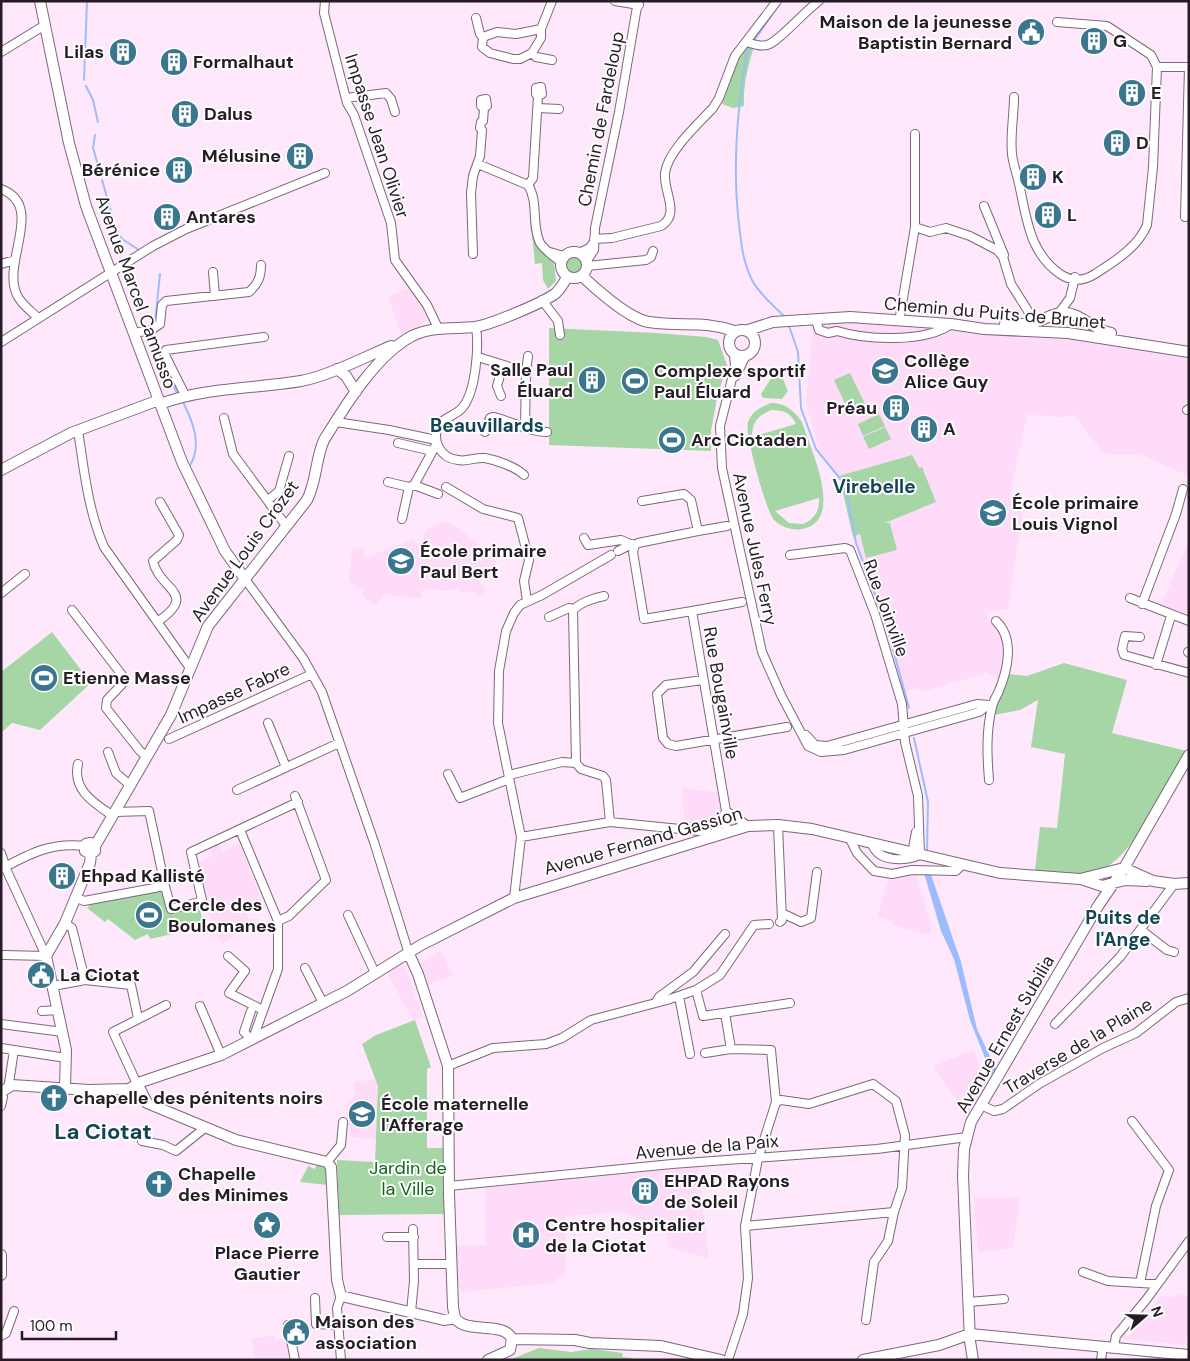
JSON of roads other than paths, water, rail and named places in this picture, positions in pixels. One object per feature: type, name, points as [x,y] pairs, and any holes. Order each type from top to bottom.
[{"type":"street","name":"Avenue Marcel Camusso","points":[[40,1],[76,174],[188,477],[226,551],[245,579]]},
{"type":"street","name":"Impasse Jean Olivier","points":[[325,1],[324,13],[346,98],[384,199],[391,223],[395,260],[427,305],[438,328]]},
{"type":"street","points":[[476,18],[480,34],[483,37],[482,46],[490,53],[520,59],[532,53],[541,38],[540,29],[552,1]]},
{"type":"street","points":[[615,1],[639,3]]},
{"type":"street","points":[[594,244],[585,268],[575,279],[567,277],[561,270],[562,259],[571,252],[579,253],[594,244],[661,226],[668,222],[671,214],[665,187],[668,163],[713,108],[735,56],[751,43],[777,1]]},
{"type":"street","points":[[751,43],[763,46],[772,44],[797,18],[819,1]]},
{"type":"street","name":"Chemin de Fardeloup","points":[[594,244],[639,3]]},
{"type":"street","points":[[1014,97],[1012,153],[1027,226],[1037,252],[1051,268],[1064,276],[1075,278],[1091,276],[1118,258],[1138,241],[1147,225],[1153,168],[1157,67],[1151,55],[1107,26],[1057,22]]},
{"type":"street","points":[[1,52],[45,25]]},
{"type":"street","points":[[483,37],[497,32],[516,34],[540,29]]},
{"type":"street","points":[[532,53],[536,58],[552,60]]},
{"type":"street","points":[[1157,67],[1189,67],[1185,217]]},
{"type":"street","points":[[346,98],[386,93],[391,99],[394,112]]},
{"type":"street","points":[[528,185],[533,178],[538,96]]},
{"type":"street","points":[[473,254],[471,193],[478,164],[482,130],[485,128],[486,122],[483,121],[484,108]]},
{"type":"street","points":[[538,108],[559,109]]},
{"type":"street","points":[[900,316],[915,227],[915,134]]},
{"type":"street","points":[[478,164],[528,185],[534,198],[538,237],[543,247],[562,259]]},
{"type":"street","points":[[1,342],[111,272],[186,229],[325,173]]},
{"type":"street","points":[[3,191],[17,199],[22,210],[15,260],[14,279],[16,295],[38,318]]},
{"type":"street","points":[[984,206],[1004,252],[1011,284],[1035,322]]},
{"type":"street","points":[[915,227],[930,232],[946,228],[985,244],[997,250],[1004,257]]},
{"type":"street","points":[[585,268],[646,260],[651,257],[652,251]]},
{"type":"street","points":[[579,253],[585,268],[606,296],[639,319],[650,322],[714,324],[731,335]]},
{"type":"street","points":[[1,264],[15,260]]},
{"type":"street","points":[[134,333],[151,330],[160,324],[162,305],[166,301],[248,292],[256,285],[261,276],[261,265]]},
{"type":"street","points":[[213,272],[215,296]]},
{"type":"street","name":"Avenue Louis Crozet","points":[[46,956],[65,923],[90,863],[90,848],[114,814],[171,715],[208,626],[287,527],[312,490],[320,449],[356,392],[396,347],[411,337],[438,328],[476,327],[497,321],[556,292],[567,277]]},
{"type":"street","points":[[1057,333],[1049,322],[1070,298],[1075,278]]},
{"type":"street","points":[[1068,333],[1075,325],[1075,315],[1070,298]]},
{"type":"street","points":[[542,300],[558,321],[560,335]]},
{"type":"street","name":"Chemin du Puits de Brunet","points":[[751,334],[761,326],[773,322],[845,314],[1024,325],[1056,314],[1075,315],[1100,331],[1189,346]]},
{"type":"street","name":"Chemin du Puits de Brunet","points":[[795,319],[818,325],[850,317],[951,324],[984,329],[1068,333],[1189,352]]},
{"type":"street","points":[[818,325],[909,339],[926,335],[951,324]]},
{"type":"street","points":[[402,519],[412,486],[436,442],[438,425],[460,410],[467,401],[478,357],[476,327]]},
{"type":"street","points":[[741,329],[751,334],[754,348],[746,355],[734,354],[730,348],[731,335],[741,329]]},
{"type":"street","points":[[184,395],[165,355],[166,350],[264,337]]},
{"type":"street","points":[[1,470],[78,430],[160,402],[184,395],[303,381],[391,346],[396,347]]},
{"type":"street","name":"Avenue Jules Ferry","points":[[734,354],[736,362],[720,426],[722,468],[762,652],[808,746],[816,751],[844,750],[979,712],[990,705]]},
{"type":"street","name":"Avenue Jules Ferry","points":[[731,384],[746,355]]},
{"type":"street","points":[[525,427],[528,356]]},
{"type":"street","points":[[478,357],[526,372]]},
{"type":"street","points":[[501,396],[497,386],[503,365]]},
{"type":"street","points":[[337,369],[346,376],[356,392]]},
{"type":"street","points":[[485,432],[491,417],[536,432],[547,432]]},
{"type":"street","points":[[224,418],[233,454],[287,527]]},
{"type":"street","points":[[336,422],[389,430],[436,442],[441,452],[451,459],[484,458],[518,470],[524,475]]},
{"type":"street","points":[[78,430],[90,505],[96,528],[104,547],[190,668]]},
{"type":"street","points":[[398,443],[432,451]]},
{"type":"street","points":[[268,500],[279,491],[289,456]]},
{"type":"street","points":[[388,482],[412,486],[438,494]]},
{"type":"street","points":[[446,487],[483,509],[518,518],[529,560],[524,581],[527,600]]},
{"type":"street","points":[[1142,604],[1176,514],[1183,489]]},
{"type":"street","points":[[642,501],[684,494],[691,500],[698,531]]},
{"type":"street","points":[[157,622],[173,612],[176,603],[174,594],[154,561],[157,556],[177,540],[179,535],[160,502]]},
{"type":"street","points":[[514,898],[522,837],[498,723],[499,671],[506,631],[516,609],[527,600],[542,595],[632,544],[726,526]]},
{"type":"street","points":[[584,538],[588,546],[621,540],[632,544]]},
{"type":"street","name":"Rue Bougainville","points":[[632,544],[644,619],[692,611],[726,815],[732,826],[730,831]]},
{"type":"street","name":"Rue Joinville","points":[[790,555],[844,548],[850,550],[880,628],[902,704],[904,734],[915,781],[918,815],[916,854]]},
{"type":"street","points":[[1,593],[25,574]]},
{"type":"street","points":[[245,579],[285,631],[322,692],[448,1066],[448,1186],[455,1318]]},
{"type":"street","points":[[549,617],[604,596]]},
{"type":"street","points":[[1130,598],[1171,616],[1189,621]]},
{"type":"street","points":[[692,611],[742,602]]},
{"type":"street","points":[[574,609],[576,763]]},
{"type":"street","points":[[72,610],[122,675],[124,682],[107,700],[106,708],[140,751],[148,757]]},
{"type":"street","points":[[1156,665],[1171,616]]},
{"type":"street","points":[[989,780],[987,738],[990,705],[1006,671],[1008,648],[1006,633],[996,621]]},
{"type":"street","points":[[1140,637],[1129,634],[1125,636],[1122,649],[1124,655],[1189,673]]},
{"type":"street","name":"Impasse Fabre","points":[[168,740],[312,674]]},
{"type":"street","points":[[703,680],[662,687],[657,694],[663,738],[668,744],[676,746],[787,727]]},
{"type":"street","name":"Avenue Jules Ferry","points":[[792,715],[812,742],[820,746],[853,740],[977,704],[990,705]]},
{"type":"street","points":[[268,723],[286,767]]},
{"type":"street","points":[[238,790],[339,743]]},
{"type":"street","points":[[108,752],[116,773],[130,786]]},
{"type":"street","name":"Avenue Ernest Subilia","points":[[973,1359],[970,1334],[963,1176],[967,1137],[971,1122],[1115,876],[1132,852],[1189,755]]},
{"type":"street","points":[[448,774],[460,798],[509,777],[562,762],[576,763],[582,769],[604,776],[610,822]]},
{"type":"street","points":[[78,764],[77,770],[84,796],[114,814],[149,811],[171,909],[201,901],[189,854],[240,830],[296,799],[326,880],[289,916],[278,921]]},
{"type":"street","points":[[522,837],[610,822],[708,832],[717,835],[716,829],[726,815],[748,826]]},
{"type":"street","points":[[778,825],[782,913],[780,922]]},
{"type":"street","name":"Avenue Fernand Gassion","points":[[7,1083],[106,1091],[135,1086],[221,1055],[323,1003],[375,973],[410,956],[421,946],[434,941],[486,911],[514,898],[748,826],[778,825],[812,830],[1000,873],[1084,880],[1115,876],[1174,884],[1189,882]]},
{"type":"street","points":[[240,830],[278,921],[278,968],[254,1038],[244,1032],[251,1012]]},
{"type":"street","points":[[850,839],[854,848],[869,867],[883,874],[912,870],[956,871],[962,865]]},
{"type":"street","points":[[3,868],[37,850],[49,847],[90,848]]},
{"type":"street","points":[[1132,852],[1138,869],[1152,881]]},
{"type":"street","points":[[1,853],[3,868],[46,956],[63,1032],[66,1058],[64,1088]]},
{"type":"street","points":[[782,913],[801,922],[811,918],[817,872]]},
{"type":"street","points":[[1084,880],[1096,889],[1099,903]]},
{"type":"street","points":[[1055,1024],[1120,957],[1174,884]]},
{"type":"street","points":[[75,897],[84,901],[165,886]]},
{"type":"street","points":[[348,915],[375,973]]},
{"type":"street","points":[[65,923],[72,928],[85,980]]},
{"type":"street","points":[[448,1066],[492,1048],[546,1044],[562,1038],[591,1020],[696,990],[720,975],[754,925],[769,924]]},
{"type":"street","points":[[1140,930],[1167,950],[1174,952]]},
{"type":"street","points":[[656,1002],[659,996],[672,989],[697,967],[725,934]]},
{"type":"street","points":[[1,964],[3,952],[46,956]]},
{"type":"street","points":[[228,956],[245,971],[229,993],[263,1010]]},
{"type":"street","points":[[305,968],[323,1003]]},
{"type":"street","points":[[53,986],[85,980],[131,985],[138,1018]]},
{"type":"street","points":[[696,990],[703,1016],[790,1004]]},
{"type":"street","points":[[679,996],[690,1054]]},
{"type":"street","name":"Traverse de la Plaine","points":[[981,1105],[994,1112],[1003,1109],[1047,1080],[1103,1048],[1136,1033],[1176,1002],[1189,998]]},
{"type":"street","points":[[166,1005],[113,1032],[135,1086],[151,1105],[236,1140],[325,1161],[330,1168],[337,1280],[341,1296],[338,1308],[340,1360]]},
{"type":"street","points":[[200,1006],[221,1055]]},
{"type":"street","points":[[42,1011],[58,1010]]},
{"type":"street","points":[[725,1013],[731,1049]]},
{"type":"street","points":[[1,1024],[63,1032]]},
{"type":"street","points":[[1,1048],[66,1058]]},
{"type":"street","points":[[706,1053],[731,1049],[771,1050],[776,1102],[758,1159],[745,1226],[748,1278],[743,1314],[728,1360]]},
{"type":"street","points":[[1,1106],[3,1097],[1,1093],[7,1083],[14,1050]]},
{"type":"street","points":[[776,1102],[781,1100],[809,1104],[870,1084],[876,1085],[897,1104],[905,1134],[902,1188],[894,1212],[888,1241],[874,1262],[866,1320]]},
{"type":"street","points":[[1132,1121],[1169,1170],[1156,1206],[1140,1283]]},
{"type":"street","points":[[325,1161],[341,1145],[343,1122]]},
{"type":"street","points":[[142,1141],[164,1145],[176,1151],[195,1135],[202,1126]]},
{"type":"street","name":"Avenue de la Paix","points":[[448,1186],[672,1164],[781,1158],[787,1155],[904,1146],[967,1137]]},
{"type":"street","points":[[745,1226],[894,1212]]},
{"type":"street","points":[[387,1237],[413,1233],[415,1264],[410,1312]]},
{"type":"street","points":[[1114,1347],[1116,1336],[1189,1241]]},
{"type":"street","points":[[1,1255],[1,1275]]},
{"type":"street","points":[[415,1264],[451,1264]]},
{"type":"street","points":[[1083,1272],[1108,1281],[1157,1284]]},
{"type":"street","points":[[341,1296],[444,1320],[455,1318],[463,1324],[504,1332],[512,1340],[580,1340],[590,1343],[661,1346],[721,1360]]},
{"type":"street","points":[[315,1298],[316,1324],[338,1325]]},
{"type":"street","points":[[969,1302],[1004,1300]]},
{"type":"street","points":[[1,1336],[6,1332],[14,1311]]},
{"type":"street","points":[[288,1326],[294,1360]]},
{"type":"street","points":[[863,1360],[939,1345],[970,1334],[1189,1354]]},
{"type":"street","points":[[489,1359],[510,1350],[512,1340]]},
{"type":"street","points":[[1101,1360],[1102,1346]]},
{"type":"water","points":[[930,872],[961,962],[977,1029],[996,1069],[992,1076],[970,1020],[954,959],[941,931],[924,873]]},
{"type":"waterway","points":[[84,80],[87,1]]},
{"type":"waterway","points":[[753,42],[779,5]]},
{"type":"waterway","points":[[751,46],[747,52],[743,73],[738,116],[736,181],[741,238],[744,259],[752,280],[763,295],[785,317]]},
{"type":"waterway","points":[[86,86],[93,100],[98,122]]},
{"type":"waterway","points":[[95,135],[93,148],[100,172]]},
{"type":"waterway","points":[[102,180],[116,229],[122,239],[139,250]]},
{"type":"waterway","points":[[155,322],[160,274]]},
{"type":"waterway","points":[[789,326],[798,352],[801,408],[816,449],[842,481],[847,494],[856,543],[887,627],[909,708]]},
{"type":"waterway","points":[[154,332],[158,351],[177,393]]},
{"type":"waterway","points":[[183,402],[193,426],[196,442],[193,459],[189,467]]},
{"type":"waterway","points":[[914,738],[928,802],[927,852]]},
{"type":"place","name":"Maison de la jeunesse Baptistin Bernard","points":[[1031,32]]},
{"type":"place","name":"G","points":[[1094,41]]},
{"type":"place","name":"Lilas","points":[[123,52]]},
{"type":"place","name":"Formalhaut","points":[[174,62]]},
{"type":"place","name":"E","points":[[1132,93]]},
{"type":"place","name":"Dalus","points":[[185,114]]},
{"type":"place","name":"D","points":[[1117,143]]},
{"type":"place","name":"Mélusine","points":[[300,156]]},
{"type":"place","name":"Bérénice","points":[[179,170]]},
{"type":"place","name":"K","points":[[1033,177]]},
{"type":"place","name":"L","points":[[1048,215]]},
{"type":"place","name":"Antares","points":[[167,217]]},
{"type":"place","name":"Collège Alice Guy","points":[[885,371]]},
{"type":"place","name":"Salle Paul Éluard","points":[[592,380]]},
{"type":"place","name":"Complexe sportif Paul Éluard","points":[[635,381]]},
{"type":"place","name":"Préau","points":[[896,408]]},
{"type":"place","name":"A","points":[[924,429]]},
{"type":"place","name":"Arc Ciotaden","points":[[672,440]]},
{"type":"place","name":"École primaire Louis Vignol","points":[[993,513]]},
{"type":"place","name":"École primaire Paul Bert","points":[[401,561]]},
{"type":"place","name":"Etienne Masse","points":[[44,678]]},
{"type":"place","name":"Ehpad Kallisté","points":[[62,876]]},
{"type":"place","name":"Cercle des Boulomanes","points":[[149,915]]},
{"type":"place","name":"La Ciotat","points":[[41,975]]},
{"type":"place","name":"chapelle des pénitents noirs","points":[[54,1098]]},
{"type":"place","name":"École maternelle l'Afferage","points":[[362,1114]]},
{"type":"place","name":"Chapelle des Minimes","points":[[159,1184]]},
{"type":"place","name":"EHPAD Rayons de Soleil","points":[[645,1191]]},
{"type":"place","name":"Place Pierre Gautier","points":[[267,1225]]},
{"type":"place","name":"Centre hospitalier de la Ciotat","points":[[526,1235]]},
{"type":"place","name":"Maison des association","points":[[296,1332]]},
{"type":"district","name":"Beauvillards","points":[[487,425]]},
{"type":"district","name":"Virebelle","points":[[874,486]]},
{"type":"district","name":"Puits de l'Ange","points":[[1123,928]]},
{"type":"district","name":"La Ciotat","points":[[103,1131]]},
{"type":"park label","name":"Jardin de la Ville","points":[[408,1178]]}]
